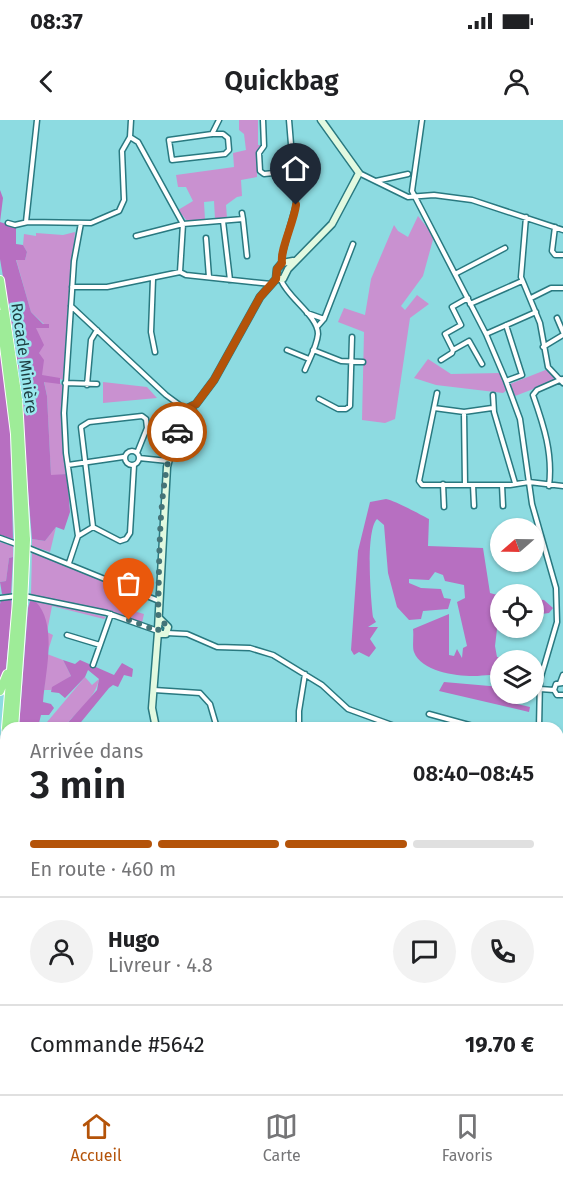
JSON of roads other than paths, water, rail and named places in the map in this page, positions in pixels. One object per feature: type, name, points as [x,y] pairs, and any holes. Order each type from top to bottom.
[{"type":"highway","name":"Rocade Minière","points":[[0,280],[18,399],[22,539],[14,722]]},
{"type":"highway","name":"Rocade Minière","points":[[0,314],[14,423],[22,539]]},
{"type":"highway","name":"Rocade Minière","points":[[7,722],[20,603]]},
{"type":"highway","points":[[0,691],[7,676],[14,646]]},
{"type":"main road","points":[[276,281],[277,269],[300,258],[332,224],[360,173],[321,120]]},
{"type":"main road","points":[[155,722],[152,708],[157,641],[162,629],[159,601],[162,526],[168,461],[177,432],[188,411],[214,380],[260,297],[276,281],[285,265]]},
{"type":"street","points":[[26,222],[37,120]]},
{"type":"street","points":[[8,223],[15,225],[26,222],[98,221],[121,208],[124,200],[122,151],[130,137],[131,120]]},
{"type":"street","points":[[212,134],[219,120]]},
{"type":"street","points":[[263,120],[264,146],[259,153],[260,171],[264,174],[293,171]]},
{"type":"street","points":[[285,265],[282,255],[295,215],[289,120]]},
{"type":"street","points":[[422,120],[410,176],[414,197],[486,334],[520,419],[533,508],[556,585],[558,606],[555,629],[544,664]]},
{"type":"street","points":[[212,134],[223,134],[228,138],[229,150],[225,154],[172,160],[169,140],[212,134]]},
{"type":"street","points":[[130,137],[138,142],[183,224],[180,272]]},
{"type":"street","points":[[360,173],[408,198],[434,195],[472,200],[563,230]]},
{"type":"street","points":[[375,181],[410,176]]},
{"type":"street","points":[[242,213],[247,256]]},
{"type":"street","points":[[526,217],[520,271],[522,281],[536,312],[548,367],[562,381],[534,391],[549,445],[552,476],[549,486]]},
{"type":"street","points":[[136,236],[183,224],[243,219]]},
{"type":"street","points":[[223,221],[230,279]]},
{"type":"street","points":[[69,563],[78,536],[64,424],[65,384],[72,287],[81,223]]},
{"type":"street","points":[[555,227],[552,251],[555,255],[563,255]]},
{"type":"street","points":[[206,238],[209,277]]},
{"type":"street","points":[[317,327],[324,319],[353,244]]},
{"type":"street","points":[[455,274],[505,248]]},
{"type":"street","points":[[155,351],[151,332],[153,279],[158,275],[180,272],[186,275],[276,281],[317,327],[317,338],[305,370]]},
{"type":"street","points":[[72,287],[108,287],[144,277],[153,279]]},
{"type":"street","points":[[470,304],[522,281]]},
{"type":"street","points":[[531,298],[551,288],[563,288]]},
{"type":"street","points":[[453,350],[445,334],[461,325],[452,307],[468,298]]},
{"type":"street","points":[[71,306],[166,395],[188,411]]},
{"type":"street","points":[[486,334],[536,312]]},
{"type":"street","points":[[306,313],[324,319]]},
{"type":"street","points":[[543,347],[563,334],[557,318]]},
{"type":"street","points":[[506,326],[522,375],[506,381]]},
{"type":"street","points":[[87,385],[91,340],[97,330]]},
{"type":"street","points":[[319,399],[339,409],[349,407],[352,337]]},
{"type":"street","points":[[441,360],[469,341],[482,364]]},
{"type":"street","points":[[287,350],[309,358]]},
{"type":"street","points":[[313,350],[351,362],[363,362]]},
{"type":"street","points":[[65,384],[97,384]]},
{"type":"street","points":[[437,393],[419,481],[425,486],[502,485],[530,482],[563,486]]},
{"type":"street","points":[[492,395],[493,408],[515,483]]},
{"type":"street","points":[[434,408],[464,412],[493,408]]},
{"type":"street","points":[[464,412],[465,485]]},
{"type":"street","points":[[142,416],[146,419],[147,428],[134,465],[129,537],[120,541],[93,527],[81,427],[89,422],[142,416]]},
{"type":"street","points":[[123,458],[125,454],[168,461]]},
{"type":"street","points":[[68,465],[123,458],[134,465]]},
{"type":"street","points":[[443,484],[444,507]]},
{"type":"street","points":[[473,485],[474,506]]},
{"type":"street","points":[[502,485],[503,506]]},
{"type":"street","points":[[78,536],[93,527]]},
{"type":"street","points":[[0,538],[69,563],[159,601]]},
{"type":"street","points":[[0,598],[5,596],[30,597],[111,614],[198,638],[217,647],[264,652],[305,674],[348,709],[384,722]]},
{"type":"street","points":[[93,665],[111,614]]},
{"type":"street","points":[[67,634],[100,645]]},
{"type":"street","points":[[299,722],[305,674]]},
{"type":"street","points":[[544,689],[554,690],[562,683],[563,675]]},
{"type":"street","points":[[153,690],[200,693],[210,704],[216,722]]},
{"type":"street","points":[[554,690],[557,695],[563,695]]},
{"type":"street","points":[[539,722],[540,704]]},
{"type":"street","points":[[429,714],[458,722]]}]
